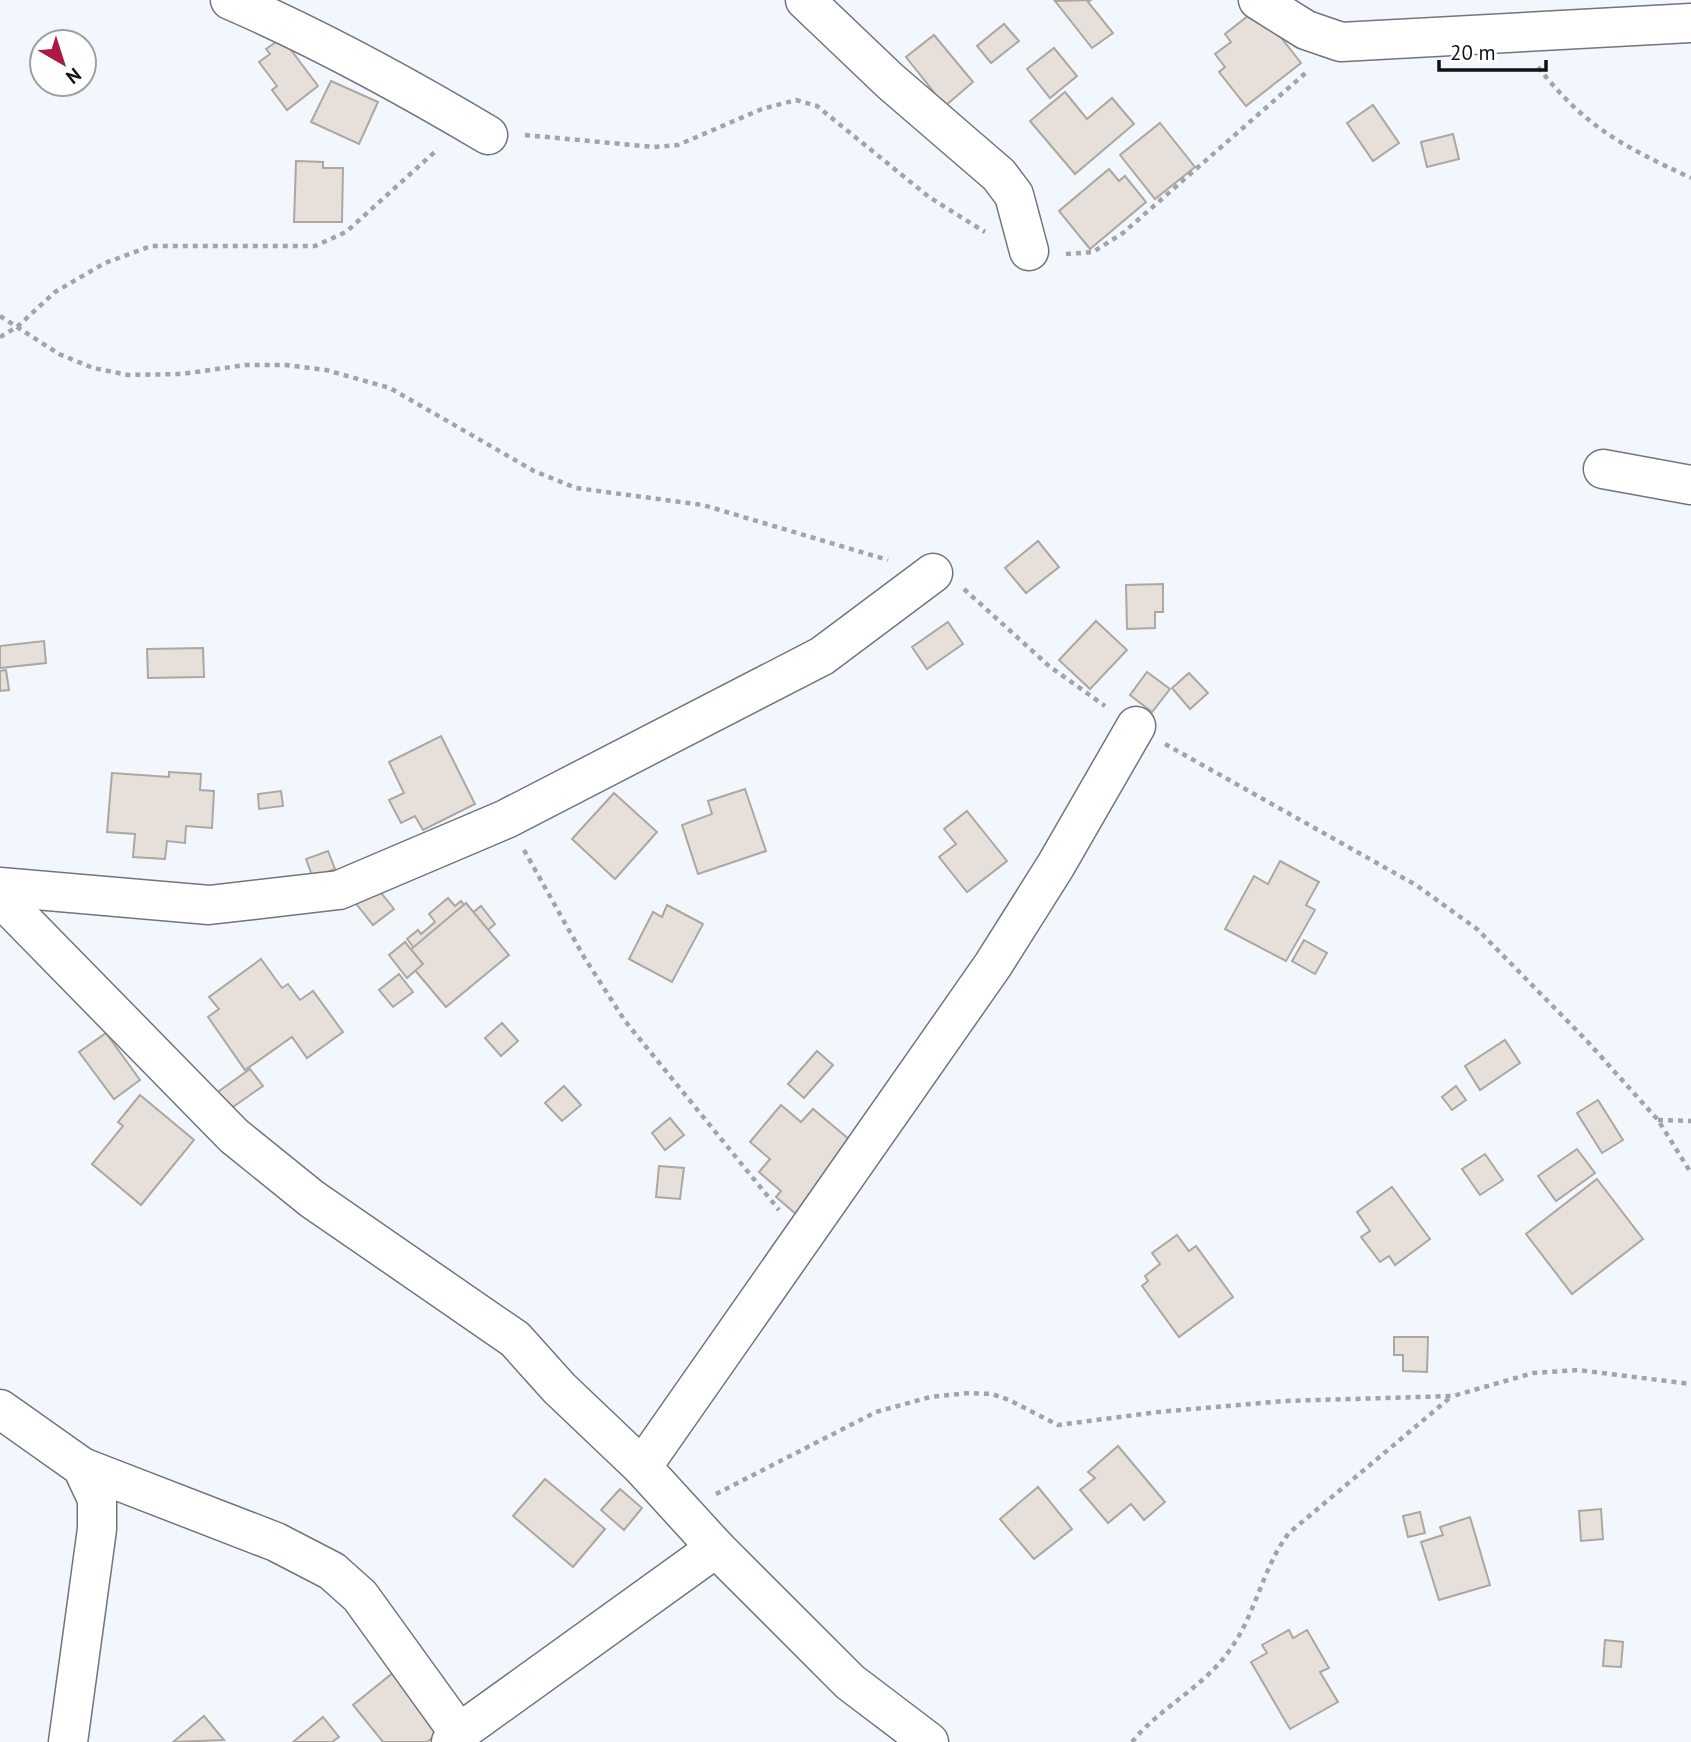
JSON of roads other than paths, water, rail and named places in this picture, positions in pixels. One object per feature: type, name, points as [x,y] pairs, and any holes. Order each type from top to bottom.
[{"type":"street","points":[[230,0],[290,26],[385,74],[488,135]]},
{"type":"street","points":[[805,0],[890,81],[999,175],[1014,195],[1030,251]]},
{"type":"street","points":[[1258,0],[1306,30],[1342,42],[1691,23]]},
{"type":"street","points":[[1603,469],[1691,485]]},
{"type":"street","points":[[0,887],[209,905],[339,890],[506,818],[822,656],[933,573]]},
{"type":"street","points":[[642,1467],[993,965],[1056,865],[1136,726]]},
{"type":"street","points":[[0,897],[234,1136],[312,1199],[515,1339],[559,1388],[642,1467],[716,1548],[850,1682],[929,1742]]},
{"type":"street","points":[[0,1409],[82,1467],[276,1542],[332,1571],[360,1596],[455,1737],[716,1548]]},
{"type":"street","points":[[68,1742],[97,1529],[97,1499],[82,1467]]}]
